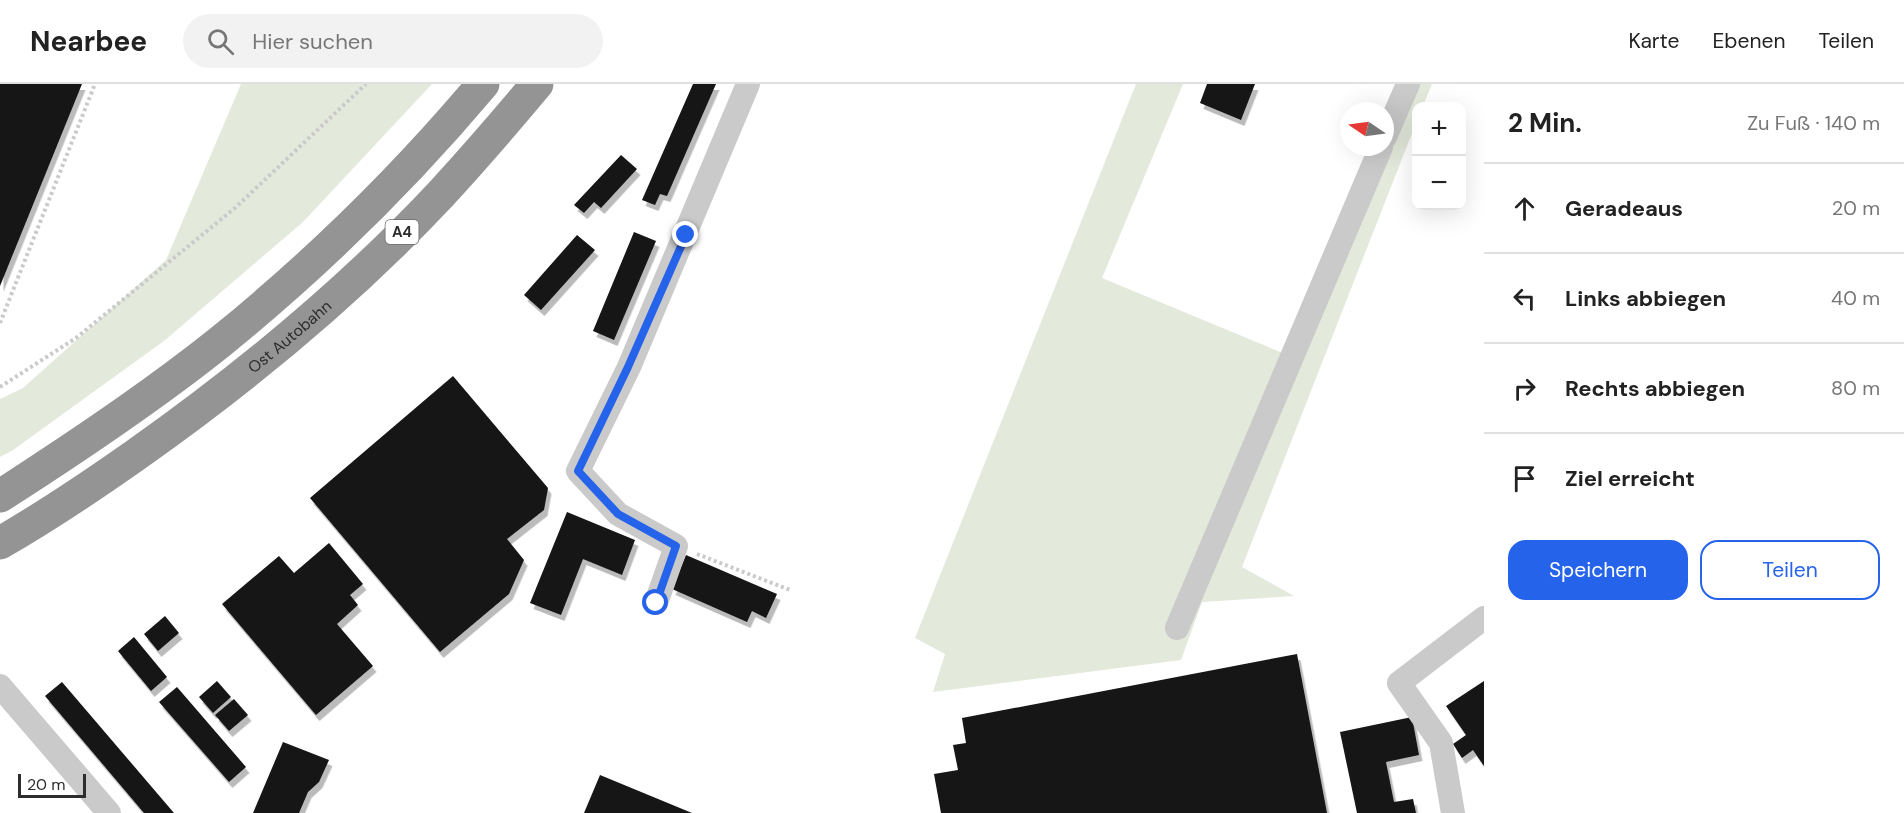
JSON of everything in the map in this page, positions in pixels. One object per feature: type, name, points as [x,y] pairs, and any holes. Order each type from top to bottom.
[{"type":"highway","name":"A4","points":[[0,496],[138,404],[220,342],[302,270],[388,188],[452,121],[483,84]]},
{"type":"highway","name":"Ost Autobahn","points":[[0,543],[102,478],[174,428],[254,366],[340,292],[440,195],[537,84]]},
{"type":"street","points":[[656,603],[676,546],[618,514],[578,471],[628,367],[748,84]]},
{"type":"street","points":[[1394,116],[1408,84]]},
{"type":"street","points":[[1177,628],[1377,156]]},
{"type":"street","points":[[1453,813],[1441,743],[1400,683],[1484,618]]},
{"type":"street","points":[[0,686],[109,813]]},
{"type":"path","points":[[0,323],[95,84]]},
{"type":"path","points":[[0,387],[76,338],[235,208],[366,84]]},
{"type":"path","points":[[676,546],[790,590]]},
{"type":"shaded area","points":[[241,84],[432,84],[303,222],[164,341],[0,457],[0,399],[23,388],[166,260]]},
{"type":"shaded area","points":[[1136,84],[1183,84],[1102,278],[1285,354],[1370,156],[1394,156],[1393,102],[1401,84],[1432,84],[1425,102],[1412,102],[1412,133],[1242,567],[1294,596],[1202,602],[1181,660],[933,692],[945,654],[915,638]]},
{"type":"building","points":[[0,84],[82,84],[0,286]]},
{"type":"building","points":[[693,84],[716,84],[667,196],[660,194],[655,205],[642,200]]},
{"type":"building","points":[[1207,84],[1255,84],[1241,120],[1200,103]]},
{"type":"building","points":[[621,155],[637,169],[601,208],[594,202],[584,213],[574,205]]},
{"type":"building","points":[[634,232],[656,241],[614,340],[593,331]]},
{"type":"building","points":[[577,235],[595,250],[541,310],[524,295]]},
{"type":"building","points":[[453,376],[548,488],[544,510],[507,539],[524,560],[509,594],[440,652],[310,498]]},
{"type":"building","points":[[567,512],[635,540],[622,575],[583,559],[561,615],[530,603]]},
{"type":"building","points":[[329,543],[363,584],[350,595],[358,605],[337,624],[373,666],[316,715],[222,604],[279,556],[294,573]]},
{"type":"building","points":[[686,555],[777,594],[766,618],[752,611],[747,622],[672,589]]},
{"type":"building","points":[[165,616],[179,633],[158,651],[144,634]]},
{"type":"building","points":[[134,637],[167,677],[151,691],[118,651]]},
{"type":"building","points":[[1297,654],[1327,813],[941,813],[934,774],[958,770],[953,745],[966,743],[962,718]]},
{"type":"building","points":[[217,681],[231,697],[213,713],[199,697]]},
{"type":"building","points":[[1484,681],[1484,766],[1473,750],[1462,758],[1453,744],[1466,735],[1446,706]]},
{"type":"building","points":[[62,682],[174,813],[144,813],[45,696]]},
{"type":"building","points":[[177,687],[246,767],[229,782],[159,702]]},
{"type":"building","points":[[234,699],[248,715],[229,731],[215,715]]},
{"type":"building","points":[[1412,717],[1419,755],[1386,762],[1394,802],[1413,799],[1416,813],[1357,813],[1340,732]]},
{"type":"building","points":[[283,742],[329,760],[319,782],[308,792],[299,813],[253,813]]},
{"type":"building","points":[[600,775],[692,813],[584,813]]},
{"type":"route","points":[[656,603],[676,546],[618,514],[578,471],[628,367],[686,235]]}]
